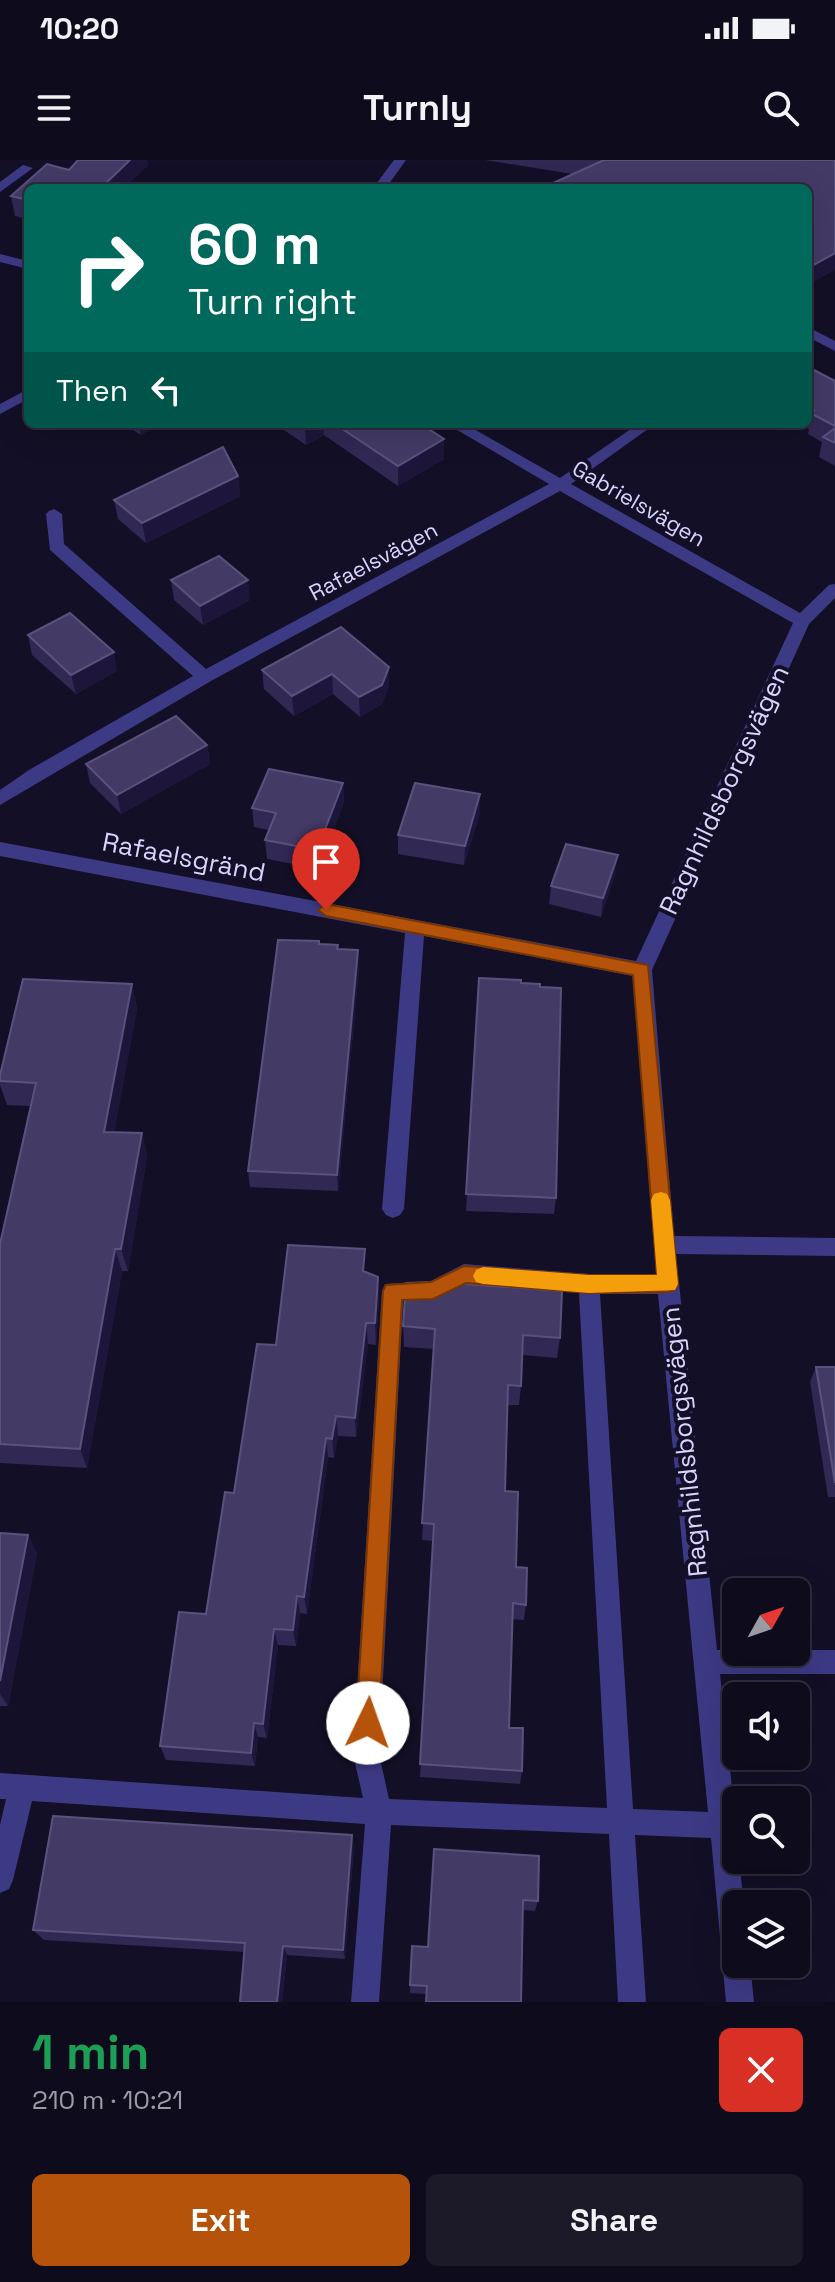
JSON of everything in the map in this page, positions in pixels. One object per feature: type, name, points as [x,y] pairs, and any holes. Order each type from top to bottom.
[{"type":"street","points":[[382,184],[400,160]]},
{"type":"street","points":[[0,188],[27,168]]},
{"type":"street","points":[[0,258],[24,264]]},
{"type":"street","points":[[812,333],[835,347]]},
{"type":"street","points":[[0,410],[24,395]]},
{"type":"street","name":"Gabrielsvägen","points":[[461,428],[802,621]]},
{"type":"street","name":"Rafaelsvägen","points":[[0,799],[35,774],[205,677],[561,484],[642,428]]},
{"type":"street","points":[[54,514],[56,546],[205,677]]},
{"type":"street","name":"Ragnhildsborgsvägen","points":[[722,1816],[664,1245],[642,970],[802,621],[835,589]]},
{"type":"street","name":"Rafaelsgränd","points":[[0,849],[642,970]]},
{"type":"street","points":[[393,1209],[415,927]]},
{"type":"street","points":[[664,1245],[835,1247]]},
{"type":"street","points":[[365,2002],[379,1812],[366,1754],[393,1291],[433,1291],[464,1274],[589,1284],[668,1284]]},
{"type":"street","points":[[589,1284],[632,2002]]},
{"type":"street","points":[[706,1662],[835,1662]]},
{"type":"street","points":[[0,1880],[11,1787],[379,1812],[722,1826]]},
{"type":"street","name":"Ragnhildsborgsvägen","points":[[738,1978],[740,2002]]},
{"type":"building","points":[[78,160],[130,160],[105,184],[24,184],[47,164],[69,170]]},
{"type":"building","points":[[604,160],[835,160],[835,253],[812,266],[812,184],[551,184]]},
{"type":"building","points":[[24,184],[24,199],[11,196]]},
{"type":"building","points":[[812,369],[835,381],[835,426],[812,414]]},
{"type":"building","points":[[341,428],[427,428],[444,439],[398,466]]},
{"type":"building","points":[[835,428],[835,443],[823,437]]},
{"type":"building","points":[[223,447],[238,476],[142,523],[114,500]]},
{"type":"building","points":[[219,556],[248,580],[200,606],[171,580]]},
{"type":"building","points":[[70,613],[114,652],[71,675],[28,635]]},
{"type":"building","points":[[341,627],[389,667],[382,685],[359,697],[332,674],[292,696],[262,670]]},
{"type":"building","points":[[176,716],[207,745],[117,795],[86,764]]},
{"type":"building","points":[[269,769],[343,783],[317,850],[265,840],[276,813],[252,808]]},
{"type":"building","points":[[415,783],[480,794],[465,846],[398,835]]},
{"type":"building","points":[[566,844],[618,855],[603,898],[551,886]]},
{"type":"building","points":[[278,940],[319,941],[319,944],[338,945],[337,949],[358,950],[337,1175],[248,1171]]},
{"type":"building","points":[[479,978],[521,980],[521,983],[540,984],[540,987],[561,988],[556,1198],[466,1194]]},
{"type":"building","points":[[23,979],[132,984],[104,1132],[142,1133],[121,1249],[115,1249],[80,1449],[0,1444],[0,1244],[36,1083],[0,1081],[0,1075]]},
{"type":"building","points":[[288,1245],[365,1249],[363,1271],[378,1277],[375,1323],[366,1323],[355,1418],[336,1416],[332,1439],[326,1438],[304,1597],[297,1596],[293,1630],[274,1629],[263,1724],[254,1723],[251,1753],[160,1746],[179,1612],[206,1614],[225,1492],[234,1493],[257,1344],[276,1345]]},
{"type":"building","points":[[437,1282],[562,1291],[560,1338],[523,1335],[521,1386],[508,1385],[505,1491],[518,1492],[516,1567],[527,1568],[526,1605],[513,1603],[509,1728],[523,1728],[522,1771],[420,1764],[434,1524],[422,1523],[435,1329],[403,1326],[406,1283]]},
{"type":"building","points":[[816,1367],[835,1367],[835,1483]]},
{"type":"building","points":[[0,1533],[28,1535],[0,1681]]},
{"type":"building","points":[[53,1816],[352,1835],[343,1950],[283,1946],[277,2002],[240,2002],[245,1943],[33,1930]]},
{"type":"building","points":[[434,1849],[539,1856],[538,1901],[523,1900],[521,2002],[426,2002],[427,1986],[410,1985],[412,1946],[428,1947]]},
{"type":"slow traffic","points":[[483,1276],[589,1284],[668,1284],[661,1200]]},
{"type":"route","points":[[326,910],[642,970],[668,1284],[589,1284],[464,1274],[433,1291],[393,1291],[368,1723]]}]
